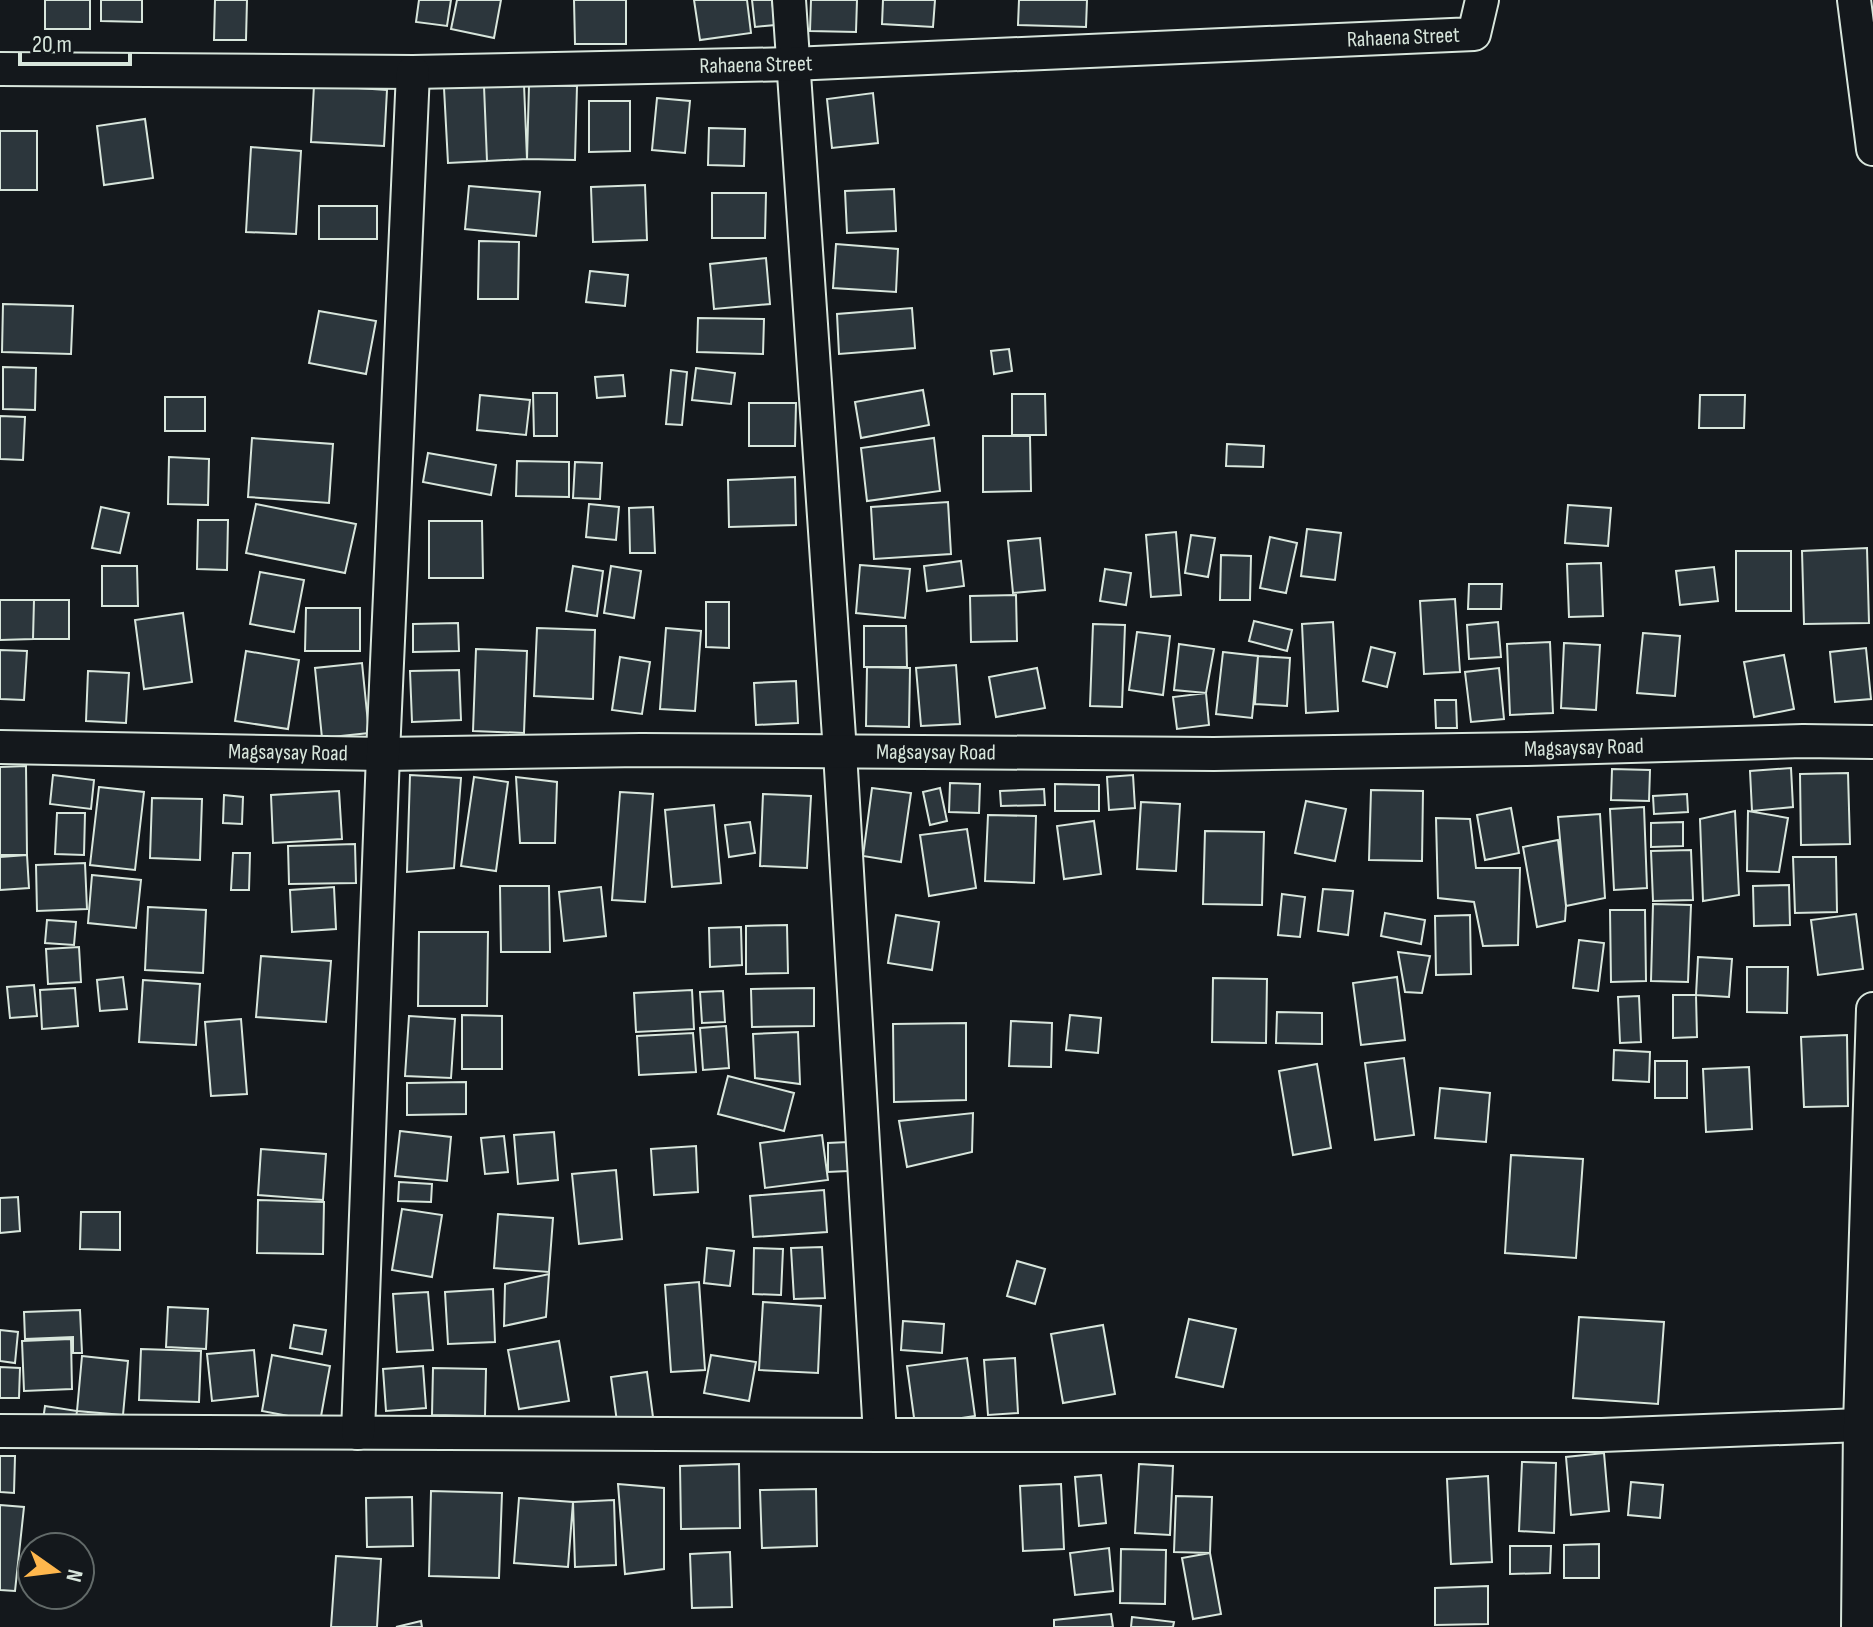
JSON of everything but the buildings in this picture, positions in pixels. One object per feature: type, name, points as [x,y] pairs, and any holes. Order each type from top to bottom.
[{"type":"street","points":[[789,0],[840,752],[880,1435]]},
{"type":"street","name":"Rahaena Street","points":[[0,69],[413,72],[792,64],[1474,34],[1482,0]]},
{"type":"street","points":[[1854,0],[1873,149]]},
{"type":"street","points":[[358,1433],[383,754],[413,72]]},
{"type":"street","name":"Magsaysay Road","points":[[0,747],[383,754],[641,750],[1214,754],[1873,742]]},
{"type":"street","points":[[1858,1627],[1860,1425],[1868,1334],[1873,1009]]},
{"type":"street","points":[[0,1431],[1602,1435],[1860,1425]]}]
